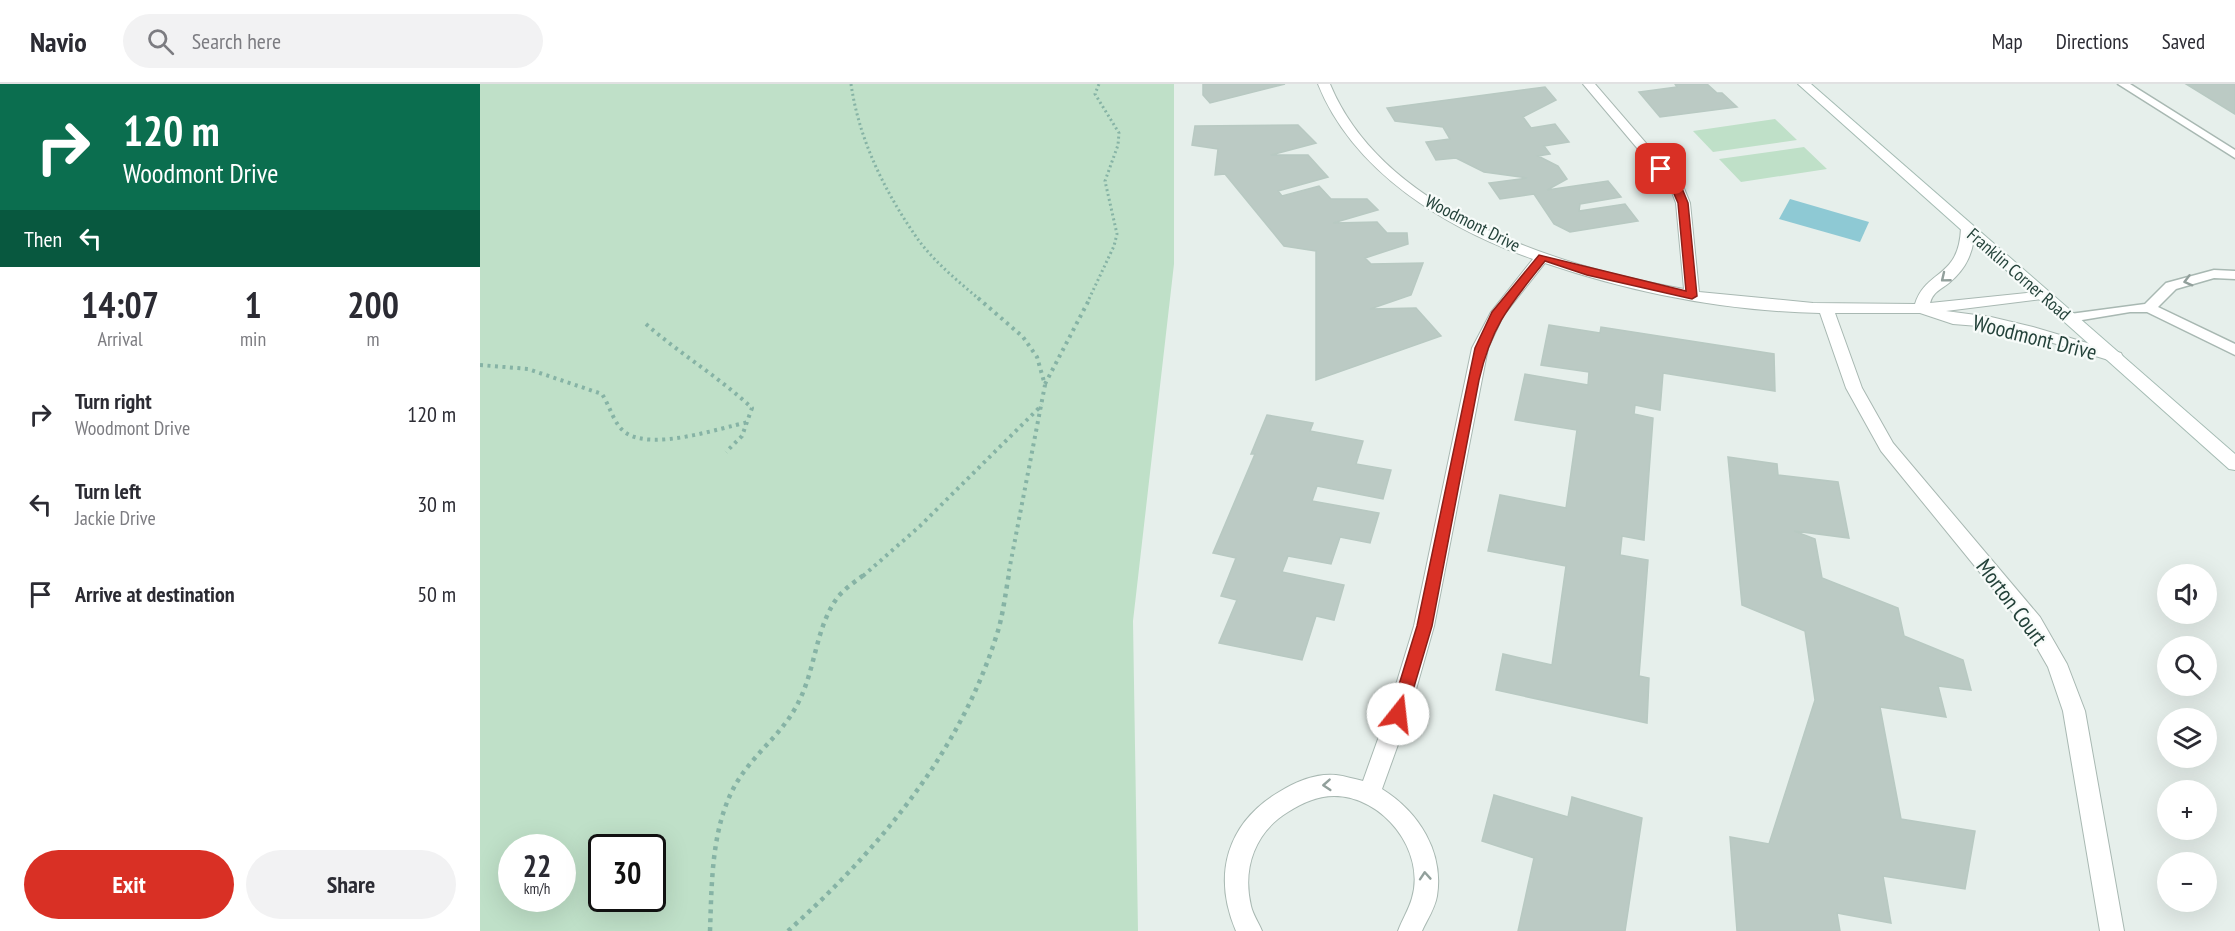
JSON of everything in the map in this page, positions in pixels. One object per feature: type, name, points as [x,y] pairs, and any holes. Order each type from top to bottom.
[{"type":"street","name":"Woodmont Drive","points":[[1324,84],[1334,108],[1352,135],[1378,163],[1412,191],[1484,232],[1542,257],[1591,273],[1692,296],[1751,304],[1826,309],[1979,305],[2042,294]]},
{"type":"street","points":[[1589,84],[1676,186],[1683,203],[1692,296]]},
{"type":"street","name":"Franklin Corner Road","points":[[1804,84],[2235,464]]},
{"type":"street","points":[[1921,308],[1926,292],[1944,280],[1961,264],[1969,246],[1968,228]]},
{"type":"street","points":[[1370,792],[1398,714],[1424,626],[1480,348],[1496,315],[1542,257]]},
{"type":"street","name":"Woodmont Drive","points":[[1921,308],[1953,318],[2012,327],[2115,357]]},
{"type":"street","name":"Morton Court","points":[[1826,309],[1854,388],[1887,447],[2033,623],[2057,664],[2074,711],[2112,931]]},
{"type":"street","points":[[1250,931],[1243,921],[1235,886],[1240,851],[1257,820],[1281,799],[1310,786],[1341,784],[1370,792],[1383,799],[1409,825],[1422,849],[1427,883],[1419,917],[1410,931]]},
{"type":"lane","points":[[2123,84],[2235,155]]},
{"type":"lane","points":[[2150,308],[2171,286],[2214,274],[2235,275]]},
{"type":"lane","points":[[2070,318],[2130,308],[2150,308],[2235,350]]},
{"type":"path","points":[[851,84],[854,106],[871,159],[918,238],[948,272],[1023,337],[1037,357],[1045,385]]},
{"type":"path","points":[[788,931],[852,872],[900,814],[963,717],[974,696],[997,635],[1045,385],[1075,329],[1117,237],[1115,212],[1106,193],[1105,178],[1117,148],[1119,133],[1114,121],[1099,104],[1095,94],[1099,84]]},
{"type":"path","points":[[646,324],[679,353],[746,400],[752,408],[749,422],[742,436],[726,452]]},
{"type":"path","points":[[480,365],[528,369],[603,394],[609,402],[613,416],[627,433],[648,440],[749,422]]},
{"type":"path","points":[[710,931],[712,874],[722,815],[745,770],[785,727],[802,695],[821,629],[838,597],[920,526],[1042,405]]},
{"type":"green space","points":[[480,84],[1174,84],[1174,264],[1133,621],[1138,931],[480,931]]},
{"type":"green space","points":[[1775,119],[1797,140],[1713,152],[1693,131]]},
{"type":"green space","points":[[1804,147],[1827,169],[1741,182],[1719,159]]},
{"type":"water","points":[[1790,199],[1869,222],[1860,242],[1779,219]]},
{"type":"building","points":[[1203,84],[1285,84],[1210,103],[1203,95]]},
{"type":"building","points":[[1675,84],[1707,84],[1717,93],[1722,93],[1737,107],[1660,117],[1639,92],[1677,87]]},
{"type":"building","points":[[2186,84],[2235,84],[2235,114]]},
{"type":"building","points":[[1545,87],[1556,100],[1523,117],[1531,128],[1555,124],[1569,142],[1544,146],[1550,154],[1538,156],[1558,166],[1567,179],[1547,190],[1608,181],[1621,197],[1580,204],[1579,211],[1625,204],[1638,221],[1570,232],[1554,224],[1534,194],[1500,199],[1489,183],[1527,178],[1484,172],[1456,158],[1436,160],[1426,142],[1450,139],[1443,127],[1395,121],[1387,108]]},
{"type":"building","points":[[1298,125],[1316,143],[1271,155],[1308,155],[1328,177],[1278,191],[1282,196],[1319,186],[1331,199],[1367,199],[1378,210],[1333,223],[1377,222],[1387,233],[1407,233],[1408,244],[1365,258],[1371,264],[1423,263],[1411,295],[1370,309],[1416,308],[1441,336],[1316,380],[1316,251],[1284,246],[1225,174],[1215,175],[1218,149],[1192,145],[1195,126]]},
{"type":"building","points":[[1549,325],[1600,333],[1601,327],[1774,354],[1775,391],[1663,373],[1660,410],[1635,405],[1634,414],[1653,418],[1644,540],[1622,536],[1620,555],[1648,560],[1639,676],[1649,678],[1647,723],[1496,690],[1503,654],[1552,665],[1566,566],[1488,551],[1500,495],[1566,508],[1577,430],[1515,420],[1525,374],[1588,385],[1589,372],[1541,365]]},
{"type":"building","points":[[1267,415],[1313,423],[1310,431],[1363,441],[1356,464],[1391,470],[1383,499],[1317,486],[1312,501],[1379,513],[1370,543],[1340,537],[1331,564],[1288,556],[1282,572],[1344,585],[1334,620],[1316,616],[1302,660],[1219,643],[1237,600],[1221,596],[1236,558],[1213,553],[1255,454],[1251,454]]},
{"type":"building","points":[[1728,457],[1777,464],[1778,475],[1838,482],[1849,538],[1794,531],[1815,539],[1822,578],[1898,608],[1904,636],[1963,660],[1971,690],[1938,686],[1946,717],[1880,707],[1901,819],[1975,831],[1965,889],[1883,876],[1891,923],[1837,913],[1840,931],[1737,931],[1730,837],[1769,844],[1815,700],[1805,631],[1742,605]]},
{"type":"building","points":[[1494,795],[1568,817],[1572,797],[1642,818],[1625,931],[1518,931],[1534,858],[1482,841]]},
{"type":"route","points":[[1398,714],[1424,626],[1473,380],[1480,348],[1488,331],[1496,315],[1542,257],[1591,273],[1692,296],[1683,203],[1676,186],[1661,169]]}]
